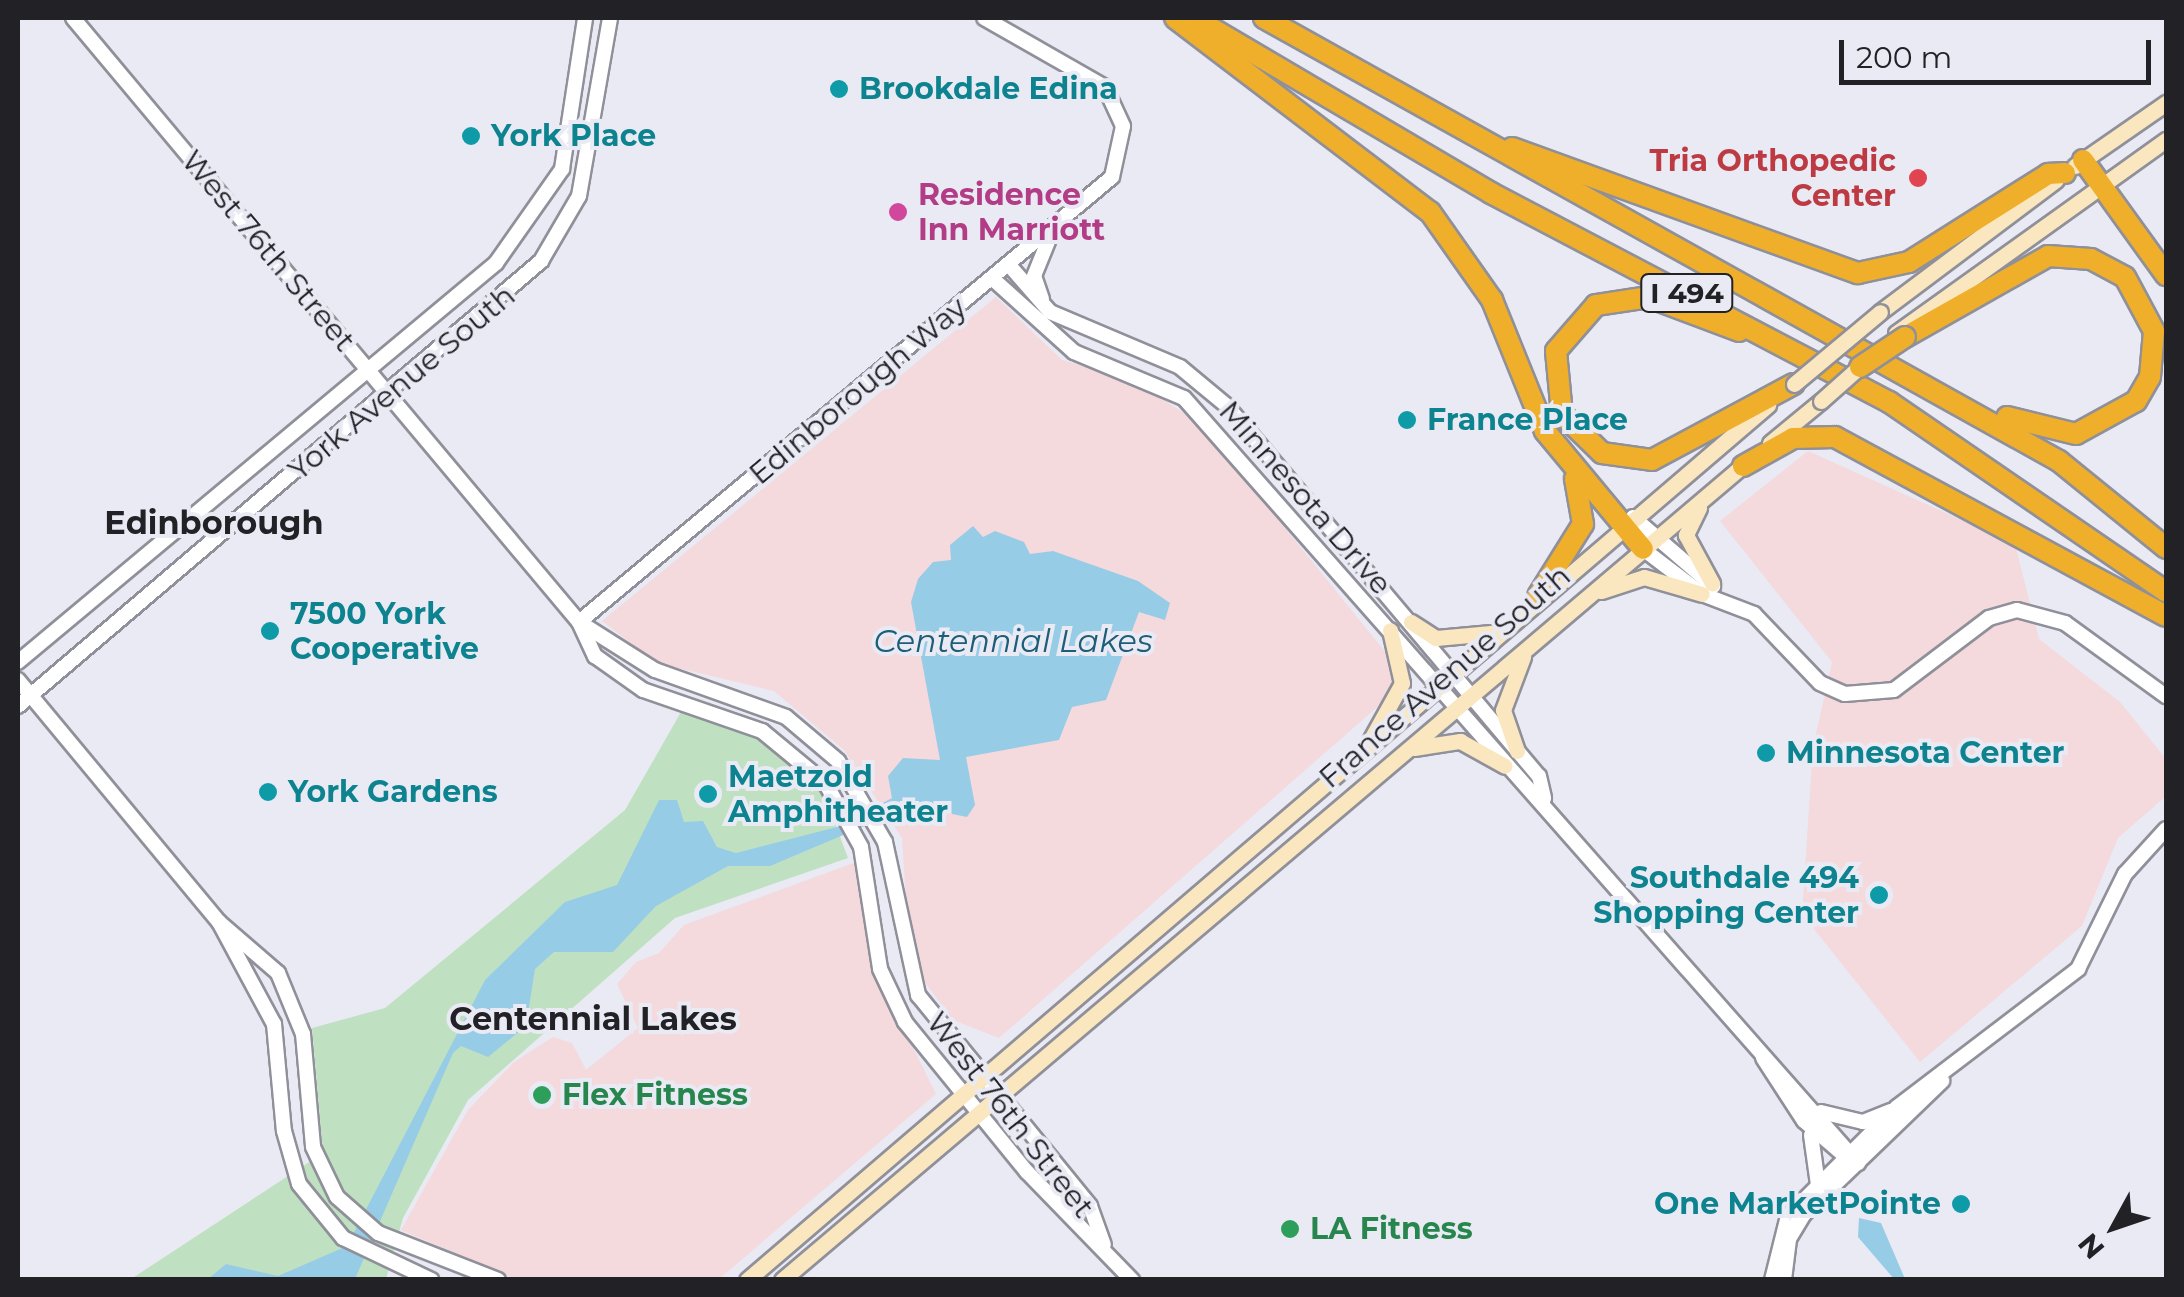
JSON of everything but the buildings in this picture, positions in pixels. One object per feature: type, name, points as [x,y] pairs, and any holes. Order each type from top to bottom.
[{"type":"highway","points":[[1175,18],[1430,212],[1492,300],[1560,450],[1584,518],[1538,596]]},
{"type":"highway","name":"I 494","points":[[1194,18],[1491,193],[1889,402],[2166,592]]},
{"type":"highway","name":"I 494","points":[[1264,18],[1420,109],[2059,462],[2166,548]]},
{"type":"highway","points":[[1420,109],[1858,273],[1909,262],[2048,174],[2074,166],[2106,184],[2166,274]]},
{"type":"highway","points":[[1860,367],[1900,335],[2019,266],[2064,254],[2104,263],[2132,284],[2152,319],[2156,351],[2145,389],[2126,410],[2095,429],[2060,435],[1882,362]]},
{"type":"highway","points":[[1794,384],[1667,456],[1639,461],[1582,441],[1558,404],[1554,366],[1567,331],[1589,310],[1617,296],[1649,297],[1889,402]]},
{"type":"highway","points":[[1743,466],[1793,438],[1834,436],[2166,616]]},
{"type":"highway","points":[[1560,450],[1649,544]]},
{"type":"main road","name":"France Avenue South","points":[[747,1280],[1495,632],[1880,312],[2074,166],[2166,104]]},
{"type":"main road","points":[[1900,335],[2166,140]]},
{"type":"main road","name":"France Avenue South","points":[[782,1280],[1860,367]]},
{"type":"main road","points":[[1703,499],[1686,535],[1711,591]]},
{"type":"main road","points":[[1588,596],[1644,577],[1711,591]]},
{"type":"main road","points":[[1411,622],[1436,638],[1495,632]]},
{"type":"main road","points":[[1369,742],[1402,683],[1390,630]]},
{"type":"main road","points":[[1518,751],[1503,710],[1536,638]]},
{"type":"main road","points":[[1405,750],[1460,741],[1505,766]]},
{"type":"street","name":"West 76th Street","points":[[73,18],[579,622],[655,670],[786,717],[826,748],[866,799],[888,849],[910,978],[982,1077],[1090,1206],[1104,1245]]},
{"type":"street","name":"York Avenue South","points":[[18,662],[368,370],[535,218],[576,111],[585,18]]},
{"type":"street","name":"York Avenue South","points":[[18,706],[510,294],[579,196],[610,18]]},
{"type":"street","name":"Edinborough Way","points":[[579,622],[1064,221],[1112,177],[1123,150],[1118,106],[1104,87],[984,18]]},
{"type":"street","points":[[1046,308],[1034,281],[1037,254],[1064,221]]},
{"type":"street","name":"Minnesota Drive","points":[[1009,264],[1046,308],[1208,387],[1518,751],[1544,798]]},
{"type":"street","name":"Minnesota Drive","points":[[992,278],[1074,352],[1184,398],[1505,766],[1544,798],[1810,1115],[1852,1158]]},
{"type":"street","points":[[1649,544],[1711,591],[1766,624],[1820,683],[1859,698],[1894,690],[1989,618],[2017,610],[2065,623],[2166,696]]},
{"type":"street","name":"West 76th Street","points":[[579,622],[587,648],[622,679],[762,730],[814,770],[845,812],[864,858],[884,981],[963,1094],[1132,1280]]},
{"type":"street","points":[[18,680],[219,922],[274,1024],[293,1166],[343,1238],[431,1280]]},
{"type":"street","points":[[1772,1280],[1782,1228],[1818,1186],[2078,968],[2125,874],[2166,829]]},
{"type":"street","points":[[219,922],[268,960],[294,1003],[312,1147],[358,1219],[400,1242],[498,1280]]},
{"type":"street","points":[[1818,1186],[1818,1148],[1810,1115],[1864,1122],[1942,1081]]},
{"type":"street","points":[[1784,1280],[1796,1226],[1897,1107]]},
{"type":"shaded area","points":[[996,297],[1062,360],[1132,380],[1200,423],[1399,669],[1390,696],[999,1038],[953,1020],[910,962],[902,838],[844,750],[774,691],[657,663],[602,621]]},
{"type":"shaded area","points":[[1808,451],[2015,544],[2039,639],[2120,702],[2166,759],[2166,796],[2118,838],[2082,926],[1920,1062],[1802,914],[1813,747],[1832,662],[1720,521]]},
{"type":"shaded area","points":[[859,861],[874,969],[936,1094],[719,1279],[515,1279],[401,1230],[468,1110],[514,1062],[553,1037],[572,1043],[586,1070],[638,1028],[617,984],[636,962],[659,953],[684,925]]},
{"type":"green space","points":[[681,712],[773,742],[822,789],[848,858],[675,918],[468,1100],[403,1218],[386,1279],[131,1279],[323,1153],[312,1028],[385,1008],[625,810]]},
{"type":"water","name":"Centennial Lakes","points":[[973,526],[983,537],[995,531],[1024,542],[1030,554],[1053,551],[1138,581],[1170,603],[1165,620],[1139,612],[1106,700],[1072,707],[1059,740],[966,757],[975,805],[967,817],[912,806],[770,866],[728,866],[656,906],[613,952],[554,952],[535,969],[526,1026],[488,1057],[461,1046],[453,1053],[355,1279],[208,1279],[226,1264],[278,1276],[347,1246],[485,980],[565,902],[617,885],[659,800],[677,800],[684,822],[703,821],[717,847],[736,853],[841,826],[892,798],[888,776],[903,758],[940,760],[911,602],[918,579],[933,562],[951,560],[950,545]]},
{"type":"water","points":[[1859,1218],[1881,1223],[1905,1279],[1894,1279],[1858,1237]]},
{"type":"place","name":"Brookdale Edina","points":[[839,89]]},
{"type":"place","name":"York Place","points":[[471,136]]},
{"type":"place","name":"Tria Orthopedic Center","points":[[1918,178]]},
{"type":"place","name":"Residence Inn Marriott","points":[[898,212]]},
{"type":"place","name":"France Place","points":[[1407,420]]},
{"type":"place","name":"7500 York Cooperative","points":[[270,631]]},
{"type":"place","name":"Minnesota Center","points":[[1766,753]]},
{"type":"place","name":"York Gardens","points":[[268,792]]},
{"type":"place","name":"Maetzold Amphitheater","points":[[708,794]]},
{"type":"place","name":"Southdale 494 Shopping Center","points":[[1879,895]]},
{"type":"place","name":"Flex Fitness","points":[[542,1095]]},
{"type":"place","name":"One MarketPointe","points":[[1961,1204]]},
{"type":"place","name":"LA Fitness","points":[[1290,1229]]},
{"type":"district","name":"Edinborough","points":[[214,523]]},
{"type":"district","name":"Centennial Lakes","points":[[593,1019]]}]
